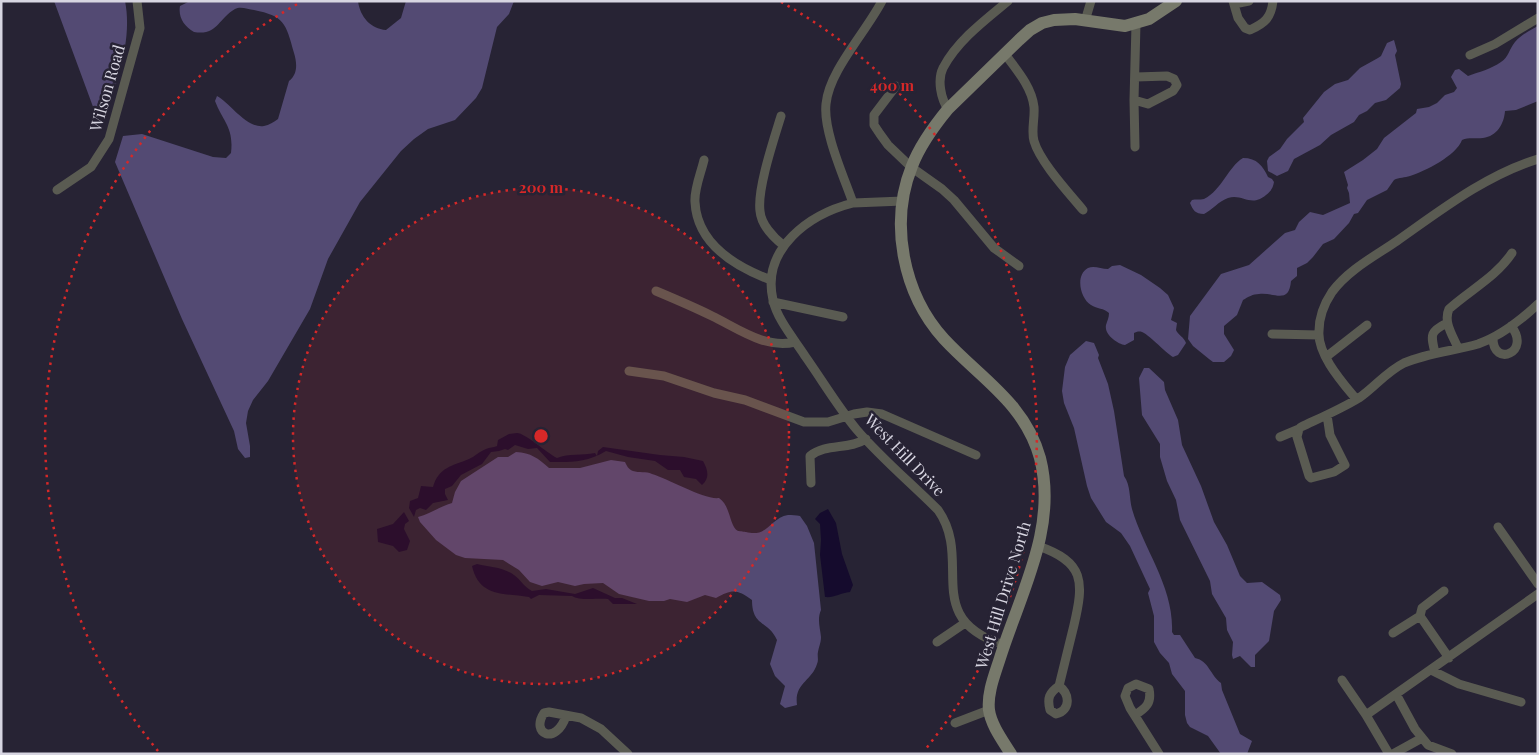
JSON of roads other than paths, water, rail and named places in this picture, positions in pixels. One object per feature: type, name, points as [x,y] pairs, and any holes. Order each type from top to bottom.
[{"type":"street","name":"Wilson Road","points":[[57,190],[91,168],[109,139],[140,28],[137,1]]},
{"type":"street","points":[[853,203],[830,137],[825,105],[834,79],[882,1]]},
{"type":"street","points":[[948,109],[944,103],[940,80],[942,69],[980,24],[1008,1]]},
{"type":"street","points":[[1085,21],[1091,1]]},
{"type":"street","name":"West Hill Drive North","points":[[989,710],[994,679],[1004,645],[1038,546],[1044,512],[1044,488],[1040,459],[1032,435],[1004,396],[943,338],[921,307],[907,273],[901,224],[903,201],[911,167],[928,135],[948,109],[1030,30],[1042,23],[1054,20],[1085,21],[1125,26],[1136,24],[1149,19],[1176,1]]},
{"type":"street","points":[[1249,1],[1234,2],[1238,18],[1245,28],[1250,30],[1265,22],[1272,13],[1273,1]]},
{"type":"street","points":[[1470,55],[1495,44],[1538,18]]},
{"type":"street","points":[[1134,147],[1136,24]]},
{"type":"street","points":[[1005,54],[1030,91],[1034,105],[1034,141],[1040,155],[1082,210]]},
{"type":"street","points":[[1134,100],[1148,104],[1172,91],[1177,85],[1174,78],[1167,76],[1136,77]]},
{"type":"street","points":[[896,86],[874,115],[874,125],[888,145],[911,167],[954,200],[994,248],[1019,266]]},
{"type":"street","points":[[781,116],[761,191],[760,211],[764,222],[774,237],[783,245]]},
{"type":"street","points":[[1356,399],[1339,378],[1323,353],[1319,335],[1322,312],[1332,292],[1350,273],[1462,196],[1505,172],[1538,159]]},
{"type":"street","points":[[704,160],[694,200],[696,214],[704,232],[713,245],[726,258],[749,272],[771,280]]},
{"type":"street","name":"West Hill Drive","points":[[903,201],[853,203],[808,222],[783,245],[771,280],[773,302],[795,342],[846,416],[866,439],[938,510],[944,520],[951,541],[952,591],[956,607],[965,623]]},
{"type":"street","points":[[1458,348],[1447,323],[1446,316],[1449,309],[1493,275],[1504,265],[1512,252]]},
{"type":"street","points":[[656,291],[756,339],[783,344],[795,342]]},
{"type":"street","points":[[773,302],[843,317]]},
{"type":"street","points":[[1327,415],[1330,435],[1345,465],[1334,472],[1311,478],[1297,437],[1301,426],[1327,415],[1356,399],[1389,371],[1404,363],[1493,338],[1538,304]]},
{"type":"street","points":[[1435,353],[1432,332],[1447,323]]},
{"type":"street","points":[[1326,357],[1367,325]]},
{"type":"street","points":[[1493,338],[1494,348],[1498,352],[1504,355],[1509,354],[1518,342],[1511,326]]},
{"type":"street","points":[[1272,334],[1319,335]]},
{"type":"street","points":[[628,370],[664,376],[714,393],[745,400],[804,422],[828,422],[867,412],[882,414],[976,455]]},
{"type":"street","points":[[1280,437],[1299,430]]},
{"type":"street","points":[[810,483],[810,456],[818,450],[858,444],[866,439]]},
{"type":"street","points":[[1498,527],[1538,584]]},
{"type":"street","points":[[1038,546],[1058,553],[1067,560],[1080,581],[1080,600],[1059,686]]},
{"type":"street","points":[[1393,633],[1420,616],[1422,608],[1444,591]]},
{"type":"street","points":[[1366,715],[1538,594]]},
{"type":"street","points":[[1420,616],[1448,658]]},
{"type":"street","points":[[937,642],[965,623],[975,632],[1004,645]]},
{"type":"street","points":[[1431,670],[1459,684],[1521,702]]},
{"type":"street","points":[[1342,680],[1389,754]]},
{"type":"street","points":[[1396,694],[1415,729],[1428,745],[1452,754]]},
{"type":"street","points":[[955,723],[989,710],[1000,736],[1011,754]]},
{"type":"street","points":[[1135,715],[1158,754]]},
{"type":"street","points":[[566,716],[581,718],[601,729],[628,754]]},
{"type":"street","points":[[1393,754],[1422,738]]}]
